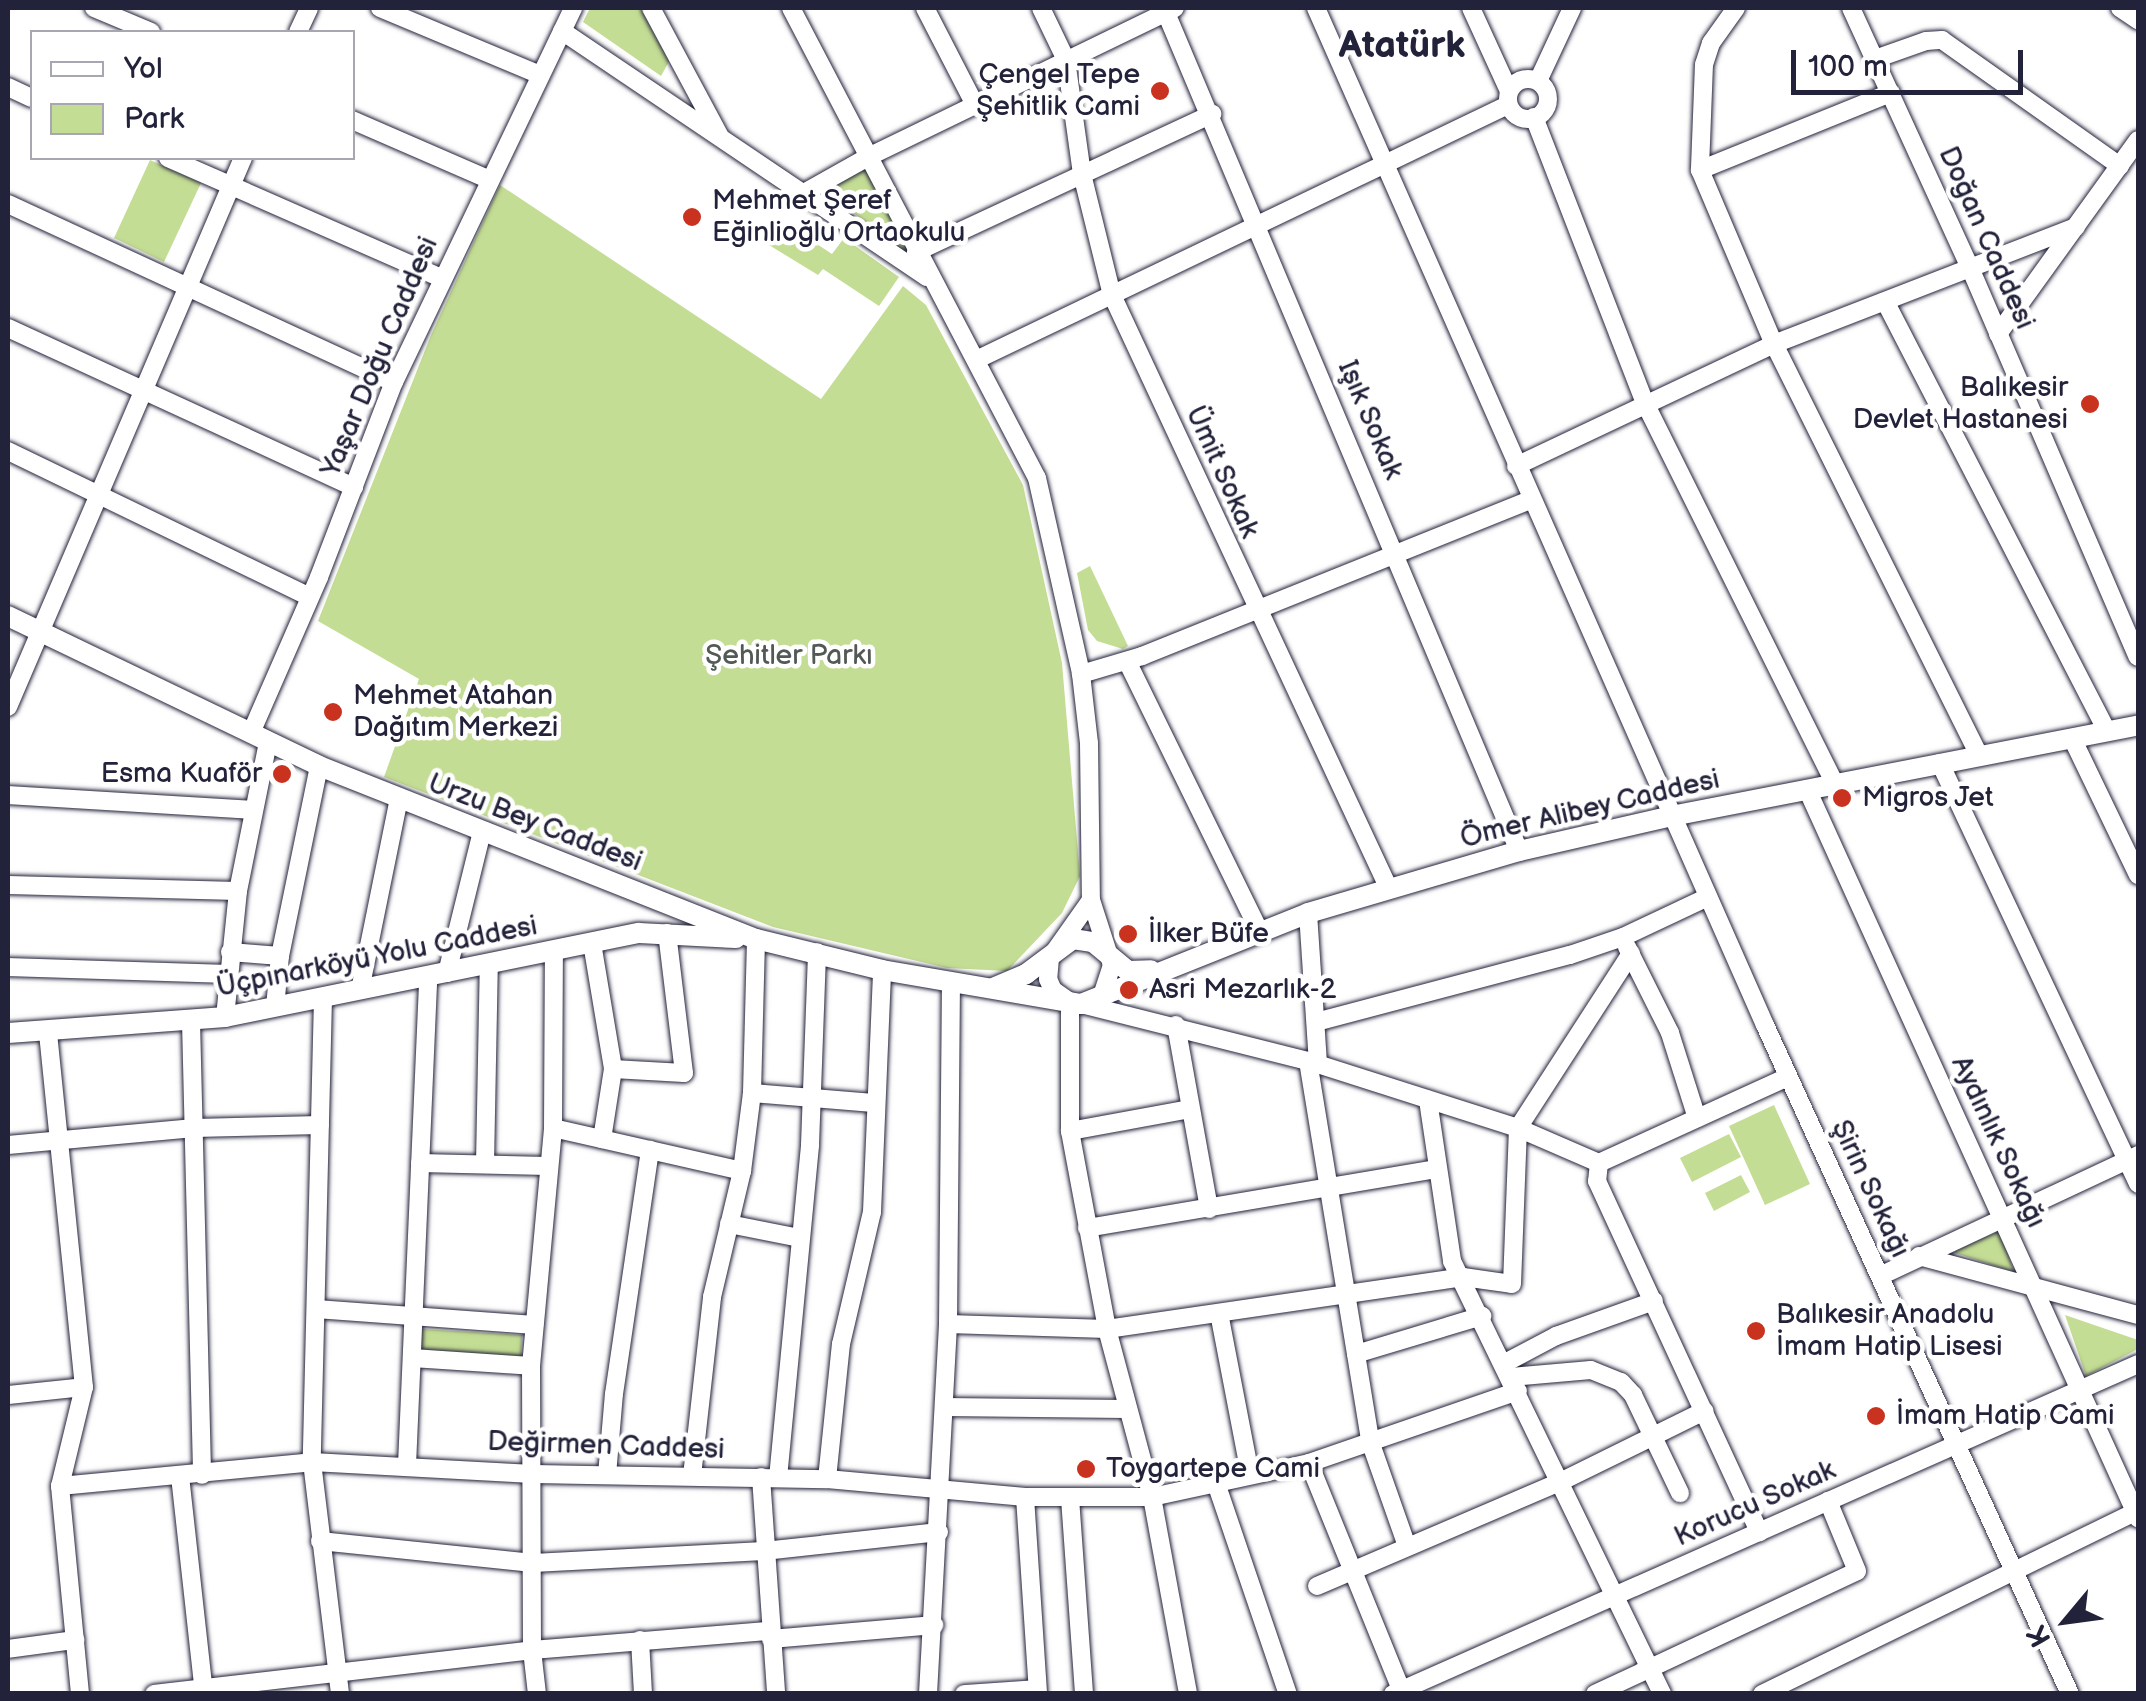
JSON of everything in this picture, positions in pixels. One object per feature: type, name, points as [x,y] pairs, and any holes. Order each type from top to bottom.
[{"type":"main road","name":"Urzu Bey Caddesi","points":[[8,616],[319,766],[756,939],[882,970],[1076,1003]]},
{"type":"main road","name":"Ömer Alibey Caddesi","points":[[1076,1003],[1308,912],[1519,851],[1672,816],[2138,725]]},
{"type":"main road","name":"Üçpınarköyü Yolu Caddesi","points":[[8,1034],[225,1016],[639,933],[756,939]]},
{"type":"main road","points":[[991,989],[1026,974],[1055,950],[1083,939],[1128,972],[1162,970]]},
{"type":"street","points":[[94,8],[146,30]]},
{"type":"street","points":[[380,8],[540,75]]},
{"type":"street","name":"Yaşar Doğu Caddesi","points":[[225,1016],[238,891],[254,810],[260,738],[394,382],[572,8]]},
{"type":"street","points":[[651,8],[721,139]]},
{"type":"street","points":[[791,8],[1037,478],[1081,674],[1088,742],[1091,900],[1112,976],[1103,993]]},
{"type":"street","points":[[926,8],[975,105]]},
{"type":"street","name":"Ümit Sokak","points":[[1041,8],[1066,60],[1082,174],[1112,294],[1256,611],[1388,887]]},
{"type":"street","name":"Şirin Sokağı","points":[[1316,8],[1788,1076],[2070,1694]]},
{"type":"street","points":[[1470,8],[1509,98],[1522,118],[1534,118],[1544,110],[1548,98],[1538,81]]},
{"type":"street","points":[[1538,81],[1572,8]]},
{"type":"street","points":[[1736,8],[1712,43],[1704,64],[1700,170],[1774,344],[1979,756]]},
{"type":"street","name":"Doğan Caddesi","points":[[1850,8],[1971,270],[2138,657]]},
{"type":"street","points":[[2120,8],[2138,20]]},
{"type":"street","points":[[802,194],[868,157],[1168,9]]},
{"type":"street","name":"Işık Sokak","points":[[1168,9],[1519,851]]},
{"type":"street","points":[[562,31],[931,280]]},
{"type":"street","points":[[1875,59],[1926,41],[1942,40],[2120,166]]},
{"type":"street","points":[[976,360],[1386,163],[1509,98],[1518,81],[1538,81]]},
{"type":"street","points":[[1700,170],[1891,94]]},
{"type":"street","points":[[916,252],[1212,114]]},
{"type":"street","points":[[1534,118],[1645,403],[1835,784]]},
{"type":"street","points":[[355,121],[488,180]]},
{"type":"street","points":[[1998,334],[2138,140]]},
{"type":"street","points":[[173,160],[442,278]]},
{"type":"street","points":[[8,707],[242,160]]},
{"type":"street","points":[[8,204],[394,382]]},
{"type":"street","points":[[1516,466],[1774,344],[2076,227]]},
{"type":"street","points":[[1886,303],[2108,731]]},
{"type":"street","points":[[8,328],[354,486]]},
{"type":"street","points":[[8,451],[310,597]]},
{"type":"street","points":[[1081,674],[1127,661],[1531,500]]},
{"type":"street","points":[[1127,661],[1259,931]]},
{"type":"street","points":[[2072,738],[2138,876]]},
{"type":"street","points":[[1940,764],[2133,1158],[2138,1184]]},
{"type":"street","points":[[274,1007],[280,956],[319,766]]},
{"type":"street","name":"Aydınlık Sokağı","points":[[1807,790],[2138,1514]]},
{"type":"street","points":[[8,796],[254,810]]},
{"type":"street","points":[[360,990],[398,799]]},
{"type":"street","points":[[407,1465],[420,1163],[437,975],[482,832]]},
{"type":"street","points":[[8,885],[238,891]]},
{"type":"street","points":[[1316,1022],[1627,945],[1708,897]]},
{"type":"street","points":[[1091,900],[1055,950],[1047,968],[1053,990],[1076,1003],[1313,1062],[1518,1128],[1599,1162],[1788,1076]]},
{"type":"street","points":[[1308,912],[1316,1022],[1313,1062],[1328,1190],[1371,1444],[1407,1546]]},
{"type":"street","points":[[613,1069],[684,1072],[666,934]]},
{"type":"street","points":[[692,1476],[712,1297],[742,1171],[752,1093],[756,939]]},
{"type":"street","points":[[592,942],[613,1069],[602,1139]]},
{"type":"street","points":[[1627,945],[1670,1033],[1697,1118]]},
{"type":"street","points":[[948,1324],[1107,1329],[1463,1277],[1512,1284],[1518,1128],[1627,945]]},
{"type":"street","points":[[537,1694],[532,1650],[531,1366],[553,1128],[554,950]]},
{"type":"street","points":[[230,952],[280,956]]},
{"type":"street","points":[[776,1694],[764,1551],[814,1098],[817,952]]},
{"type":"street","points":[[485,1164],[489,964]]},
{"type":"street","points":[[8,967],[228,974]]},
{"type":"street","points":[[827,1479],[841,1344],[872,1212],[882,970]]},
{"type":"street","points":[[928,1694],[948,1324],[951,983]]},
{"type":"street","points":[[323,998],[312,1462],[340,1694]]},
{"type":"street","points":[[1076,1003],[1070,1131],[1107,1329],[1152,1497],[1188,1694]]},
{"type":"street","points":[[191,1021],[202,1475]]},
{"type":"street","points":[[1176,1026],[1209,1208]]},
{"type":"street","points":[[48,1033],[84,1387],[60,1486],[80,1694]]},
{"type":"street","points":[[752,1093],[874,1104]]},
{"type":"street","points":[[1428,1100],[1452,1261],[1662,1694]]},
{"type":"street","points":[[1070,1131],[1190,1109]]},
{"type":"street","points":[[8,1144],[58,1143],[194,1128],[320,1125]]},
{"type":"street","points":[[553,1128],[742,1171]]},
{"type":"street","points":[[607,1475],[614,1394],[650,1150]]},
{"type":"street","points":[[1880,1276],[2133,1158]]},
{"type":"street","points":[[1599,1162],[1598,1182],[1758,1532]]},
{"type":"street","points":[[420,1163],[547,1166]]},
{"type":"street","points":[[1087,1228],[1437,1169]]},
{"type":"street","points":[[729,1224],[800,1238]]},
{"type":"street","points":[[1919,1256],[2138,1315]]},
{"type":"street","points":[[1511,1377],[1556,1336],[1654,1302]]},
{"type":"street","points":[[316,1309],[534,1325]]},
{"type":"street","points":[[1220,1313],[1250,1474]]},
{"type":"street","points":[[1356,1354],[1482,1316]]},
{"type":"street","points":[[412,1358],[531,1366]]},
{"type":"street","name":"Korucu Sokak","points":[[1399,1692],[2138,1364]]},
{"type":"street","points":[[1511,1377],[1584,1370],[1610,1375],[1631,1390],[1680,1493]]},
{"type":"street","name":"Değirmen Caddesi","points":[[60,1486],[312,1462],[533,1474],[827,1479],[1025,1496],[1152,1497],[1309,1463],[1371,1444],[1511,1377]]},
{"type":"street","points":[[8,1396],[84,1387]]},
{"type":"street","points":[[944,1407],[1126,1409]]},
{"type":"street","points":[[1318,1586],[1560,1482],[1704,1411]]},
{"type":"street","points":[[1309,1463],[1399,1692]]},
{"type":"street","points":[[180,1476],[203,1691]]},
{"type":"street","points":[[1216,1482],[1288,1694]]},
{"type":"street","points":[[964,1694],[1038,1691],[1025,1496]]},
{"type":"street","points":[[1070,1498],[1084,1694]]},
{"type":"street","points":[[1595,1694],[1857,1571],[1828,1501]]},
{"type":"street","points":[[1763,1693],[2138,1514]]},
{"type":"street","points":[[320,1542],[533,1563],[764,1551],[939,1532]]},
{"type":"street","points":[[154,1694],[640,1640],[934,1625]]},
{"type":"street","points":[[8,1649],[75,1640]]},
{"type":"street","points":[[640,1640],[643,1694]]},
{"type":"street","points":[[1801,1674],[1808,1694]]},
{"type":"green space","points":[[590,8],[644,8],[672,56],[661,76],[583,22]]},
{"type":"green space","points":[[150,160],[201,183],[164,262],[114,238]]},
{"type":"green space","points":[[864,167],[910,254],[906,256],[826,190]]},
{"type":"green space","name":"Şehitler Parkı","points":[[500,185],[821,399],[903,286],[926,305],[1023,485],[1062,663],[1080,876],[1062,913],[1007,971],[947,968],[773,927],[384,777],[419,679],[318,621],[431,335]]},
{"type":"green space","points":[[785,223],[832,254],[844,238],[899,277],[879,306],[823,269],[818,275],[769,245]]},
{"type":"green space","points":[[1090,566],[1128,646],[1123,649],[1097,641],[1088,630],[1077,573]]},
{"type":"green space","points":[[1774,1105],[1810,1184],[1765,1205],[1729,1126]]},
{"type":"green space","points":[[1729,1134],[1741,1157],[1692,1182],[1680,1158]]},
{"type":"green space","points":[[1741,1175],[1750,1192],[1714,1211],[1705,1193]]},
{"type":"green space","points":[[2000,1231],[2014,1272],[1955,1253],[1955,1250]]},
{"type":"green space","points":[[2065,1315],[2138,1340],[2138,1349],[2086,1376]]},
{"type":"green space","points":[[422,1329],[522,1335],[521,1358],[421,1352]]},
{"type":"place","name":"Çengel Tepe Şehitlik Cami","points":[[1160,91]]},
{"type":"place","name":"Mehmet Şeref Eğinlioğlu Ortaokulu","points":[[692,217]]},
{"type":"place","name":"Balıkesir Devlet Hastanesi","points":[[2090,404]]},
{"type":"place","name":"Mehmet Atahan Dağıtım Merkezi","points":[[333,712]]},
{"type":"place","name":"Esma Kuaför","points":[[282,774]]},
{"type":"place","name":"Migros Jet","points":[[1842,798]]},
{"type":"place","name":"İlker Büfe","points":[[1128,934]]},
{"type":"place","name":"Asri Mezarlık-2","points":[[1129,990]]},
{"type":"place","name":"Balıkesir Anadolu İmam Hatip Lisesi","points":[[1756,1331]]},
{"type":"place","name":"İmam Hatip Cami","points":[[1876,1416]]},
{"type":"place","name":"Toygartepe Cami","points":[[1086,1469]]},
{"type":"district","name":"Atatürk","points":[[1402,46]]}]
